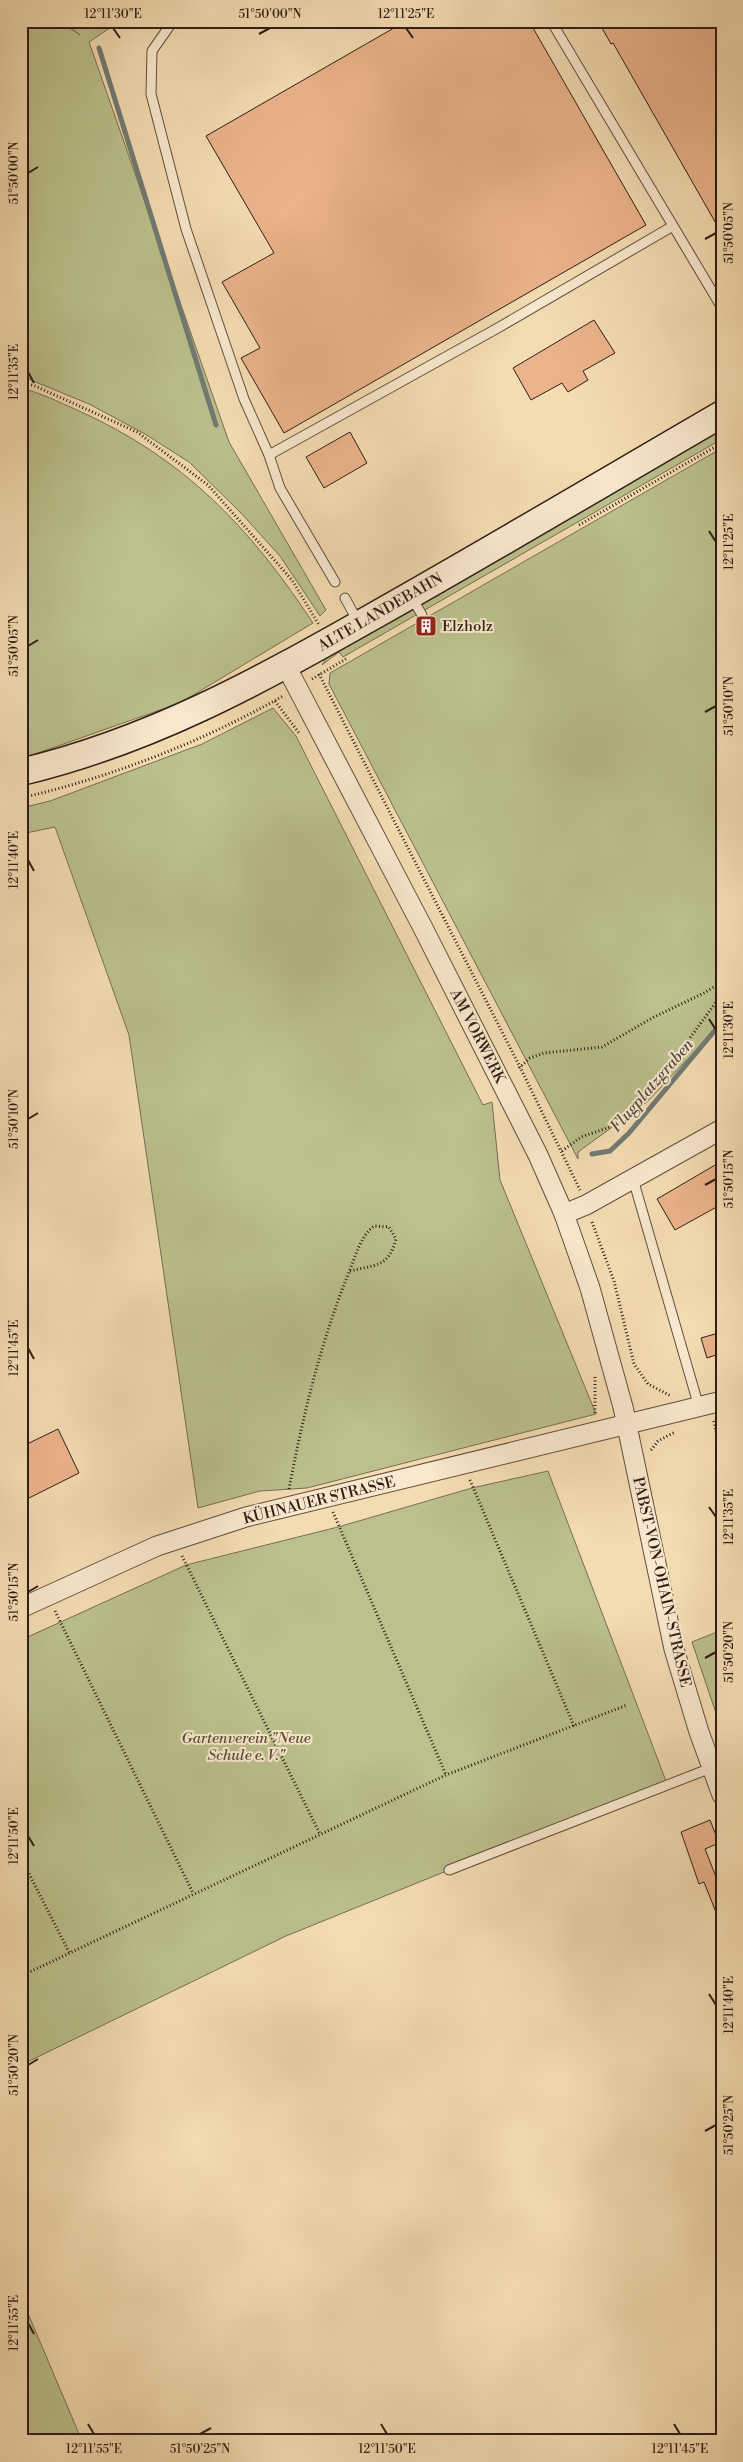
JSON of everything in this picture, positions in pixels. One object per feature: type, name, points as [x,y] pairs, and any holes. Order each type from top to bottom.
[{"type":"main road","name":"ALTE LANDEBAHN","points":[[21,772],[91,752],[160,727],[223,699],[286,666],[334,652],[359,624],[417,605],[722,414]]},
{"type":"street","name":"AM VORWERK","points":[[286,666],[552,1184],[590,1288],[627,1424]]},
{"type":"street","points":[[564,1214],[586,1205],[722,1130]]},
{"type":"street","name":"KÜHNAUER STRASSE","points":[[21,1608],[175,1539],[286,1507],[722,1401]]},
{"type":"street","name":"PABST-VON-OHAIN-STRASSE","points":[[627,1424],[674,1649],[711,1768],[722,1795]]},
{"type":"lane","points":[[173,21],[152,52],[151,94],[186,229],[244,399],[269,455],[280,488],[335,582]]},
{"type":"lane","points":[[551,21],[722,308]]},
{"type":"lane","points":[[269,455],[496,329],[673,226]]},
{"type":"lane","points":[[345,598],[359,624]]},
{"type":"lane","points":[[633,1179],[699,1407]]},
{"type":"lane","points":[[449,1870],[711,1768]]},
{"type":"path","points":[[21,382],[35,386],[137,432],[208,485],[292,580],[334,652]]},
{"type":"path","points":[[275,701],[304,740]]},
{"type":"path","points":[[499,1078],[520,1067],[530,1058],[544,1053],[602,1047],[654,1017],[722,982]]},
{"type":"path","points":[[562,1151],[581,1137],[610,1127],[634,1108],[660,1079],[722,994]]},
{"type":"path","points":[[286,1507],[303,1417],[339,1297],[364,1234],[374,1226],[389,1227],[396,1239],[392,1254],[381,1263],[350,1271]]},
{"type":"path","points":[[595,1371],[596,1431]]},
{"type":"path","points":[[714,1421],[722,1462]]},
{"type":"path","points":[[465,1463],[472,1488],[574,1726]]},
{"type":"path","points":[[327,1498],[446,1775]]},
{"type":"path","points":[[175,1539],[186,1565],[320,1834]]},
{"type":"path","points":[[47,1596],[193,1894]]},
{"type":"path","points":[[21,1976],[446,1775],[627,1705]]},
{"type":"path","points":[[21,1858],[70,1954]]},
{"type":"green space","points":[[21,21],[59,21],[80,35],[63,21],[120,21],[89,42],[229,442],[326,610],[320,616],[280,556],[240,512],[189,462],[145,434],[89,404],[21,376]]},
{"type":"green space","points":[[21,388],[57,401],[115,429],[150,450],[182,473],[211,498],[238,526],[289,588],[313,623],[180,703],[21,759]]},
{"type":"green space","points":[[722,425],[722,439],[343,657],[339,652],[322,665],[330,653]]},
{"type":"green space","points":[[722,448],[722,1023],[648,1101],[578,1152],[578,1159],[329,684],[330,673]]},
{"type":"green space","points":[[273,708],[296,736],[483,1105],[492,1102],[500,1180],[596,1414],[307,1488],[260,1491],[198,1508],[129,1035],[55,827],[21,834],[21,808],[50,801],[202,744]]},
{"type":"green space","name":"Gartenverein \"Neue Schule e. V.\"","points":[[548,1471],[666,1781],[580,1821],[449,1870],[286,1936],[21,2065],[21,1640],[186,1565],[338,1527],[472,1488]]},
{"type":"green space","points":[[722,1630],[722,1724],[720,1725],[692,1642]]},
{"type":"green space","points":[[21,2297],[82,2441],[21,2441]]},
{"type":"building","points":[[406,21],[529,21],[646,225],[284,433],[241,358],[260,348],[222,282],[274,253],[206,136]]},
{"type":"building","points":[[598,21],[722,21],[722,234],[613,43],[611,44]]},
{"type":"building","points":[[594,320],[615,353],[583,371],[588,380],[568,392],[562,383],[531,400],[513,368]]},
{"type":"building","points":[[350,432],[367,463],[324,488],[306,457]]},
{"type":"building","points":[[722,1161],[722,1204],[675,1230],[657,1199]]},
{"type":"building","points":[[722,1332],[722,1353],[707,1358],[701,1338]]},
{"type":"building","points":[[58,1429],[79,1473],[21,1502],[21,1447]]},
{"type":"building","points":[[710,1820],[719,1843],[705,1849],[722,1892],[721,1925],[704,1882],[699,1884],[681,1832]]},
{"type":"waterway","points":[[99,48],[216,425]]},
{"type":"waterway","name":"Flugplatzgraben","points":[[592,1154],[610,1151],[629,1133],[722,1022]]},
{"type":"place","name":"Elzholz","points":[[426,626]]}]
